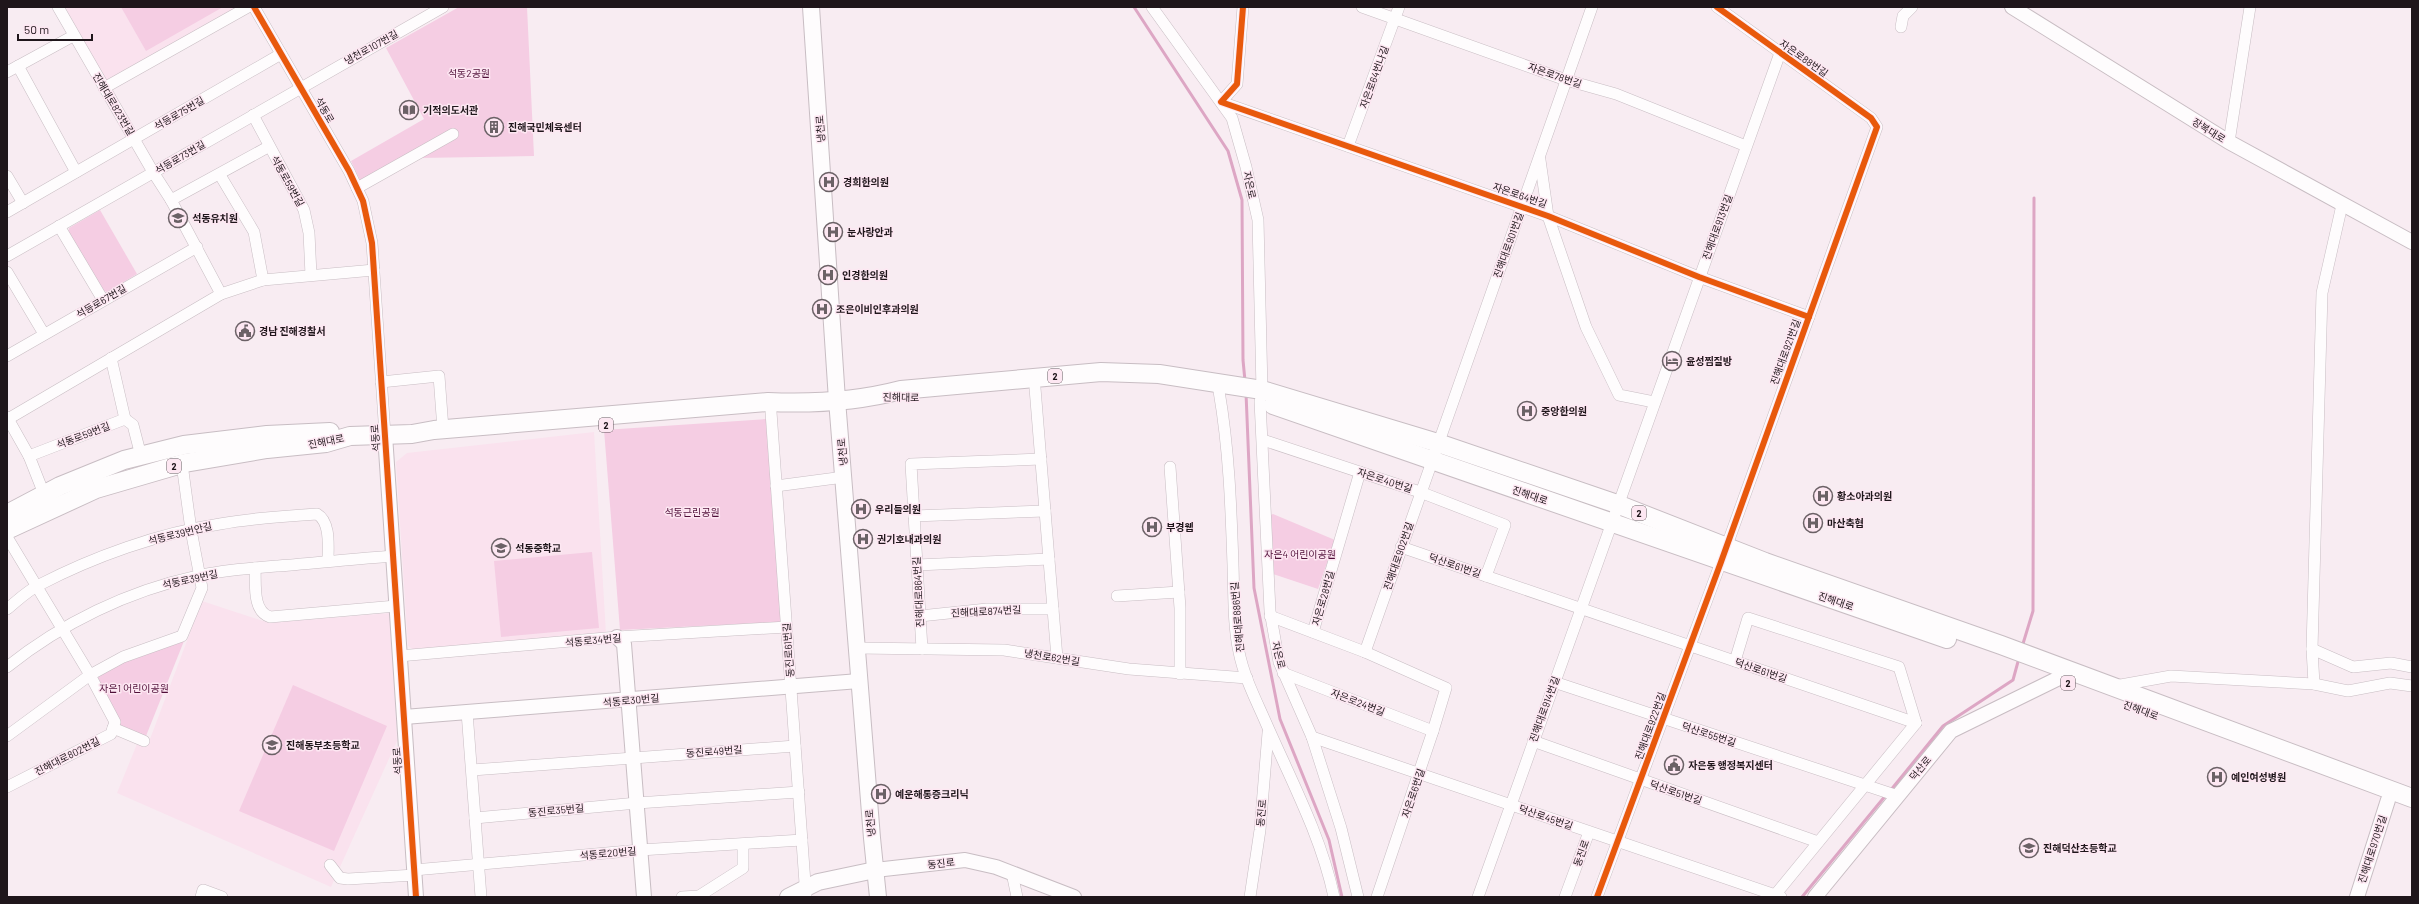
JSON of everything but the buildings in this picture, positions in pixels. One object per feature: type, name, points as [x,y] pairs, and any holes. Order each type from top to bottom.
[{"type":"main road","name":"냉천로","points":[[811,7],[837,400],[874,870],[878,897]]},
{"type":"main road","name":"진해대로","points":[[877,396],[901,390],[1101,372],[1159,374],[1229,390]]},
{"type":"main road","name":"진해대로","points":[[877,396],[905,399],[1102,383],[1158,384],[1229,390]]},
{"type":"main road","name":"2","points":[[1229,390],[1259,395]]},
{"type":"main road","name":"진해대로","points":[[1259,395],[1438,443],[1617,504],[1724,554],[2057,679],[2412,809]]},
{"type":"main road","name":"진해대로","points":[[1259,395],[1431,461],[1611,522],[1808,578],[2021,653],[2412,798]]},
{"type":"main road","name":"2","points":[[350,436],[412,434],[444,429],[768,402],[799,404],[877,396]]},
{"type":"main road","name":"2","points":[[412,434],[434,439],[771,412],[799,404]]},
{"type":"main road","name":"진해대로","points":[[7,514],[44,494],[124,460],[184,444],[267,434],[326,432],[350,436]]},
{"type":"main road","name":"진해대로","points":[[7,530],[96,489],[182,464],[267,449],[326,443],[350,436]]},
{"type":"main road","name":"동진로","points":[[788,897],[806,892],[818,882],[874,870]]},
{"type":"street","name":"진해대로823번길","points":[[58,7],[73,36],[152,172],[171,200],[221,294]]},
{"type":"street","points":[[104,88],[248,7]]},
{"type":"street","name":"석동로","points":[[254,7],[357,188],[367,218],[374,270],[416,897]]},
{"type":"street","name":"냉천로107번길","points":[[300,87],[443,7]]},
{"type":"street","name":"자은로","points":[[1152,7],[1232,118],[1246,167],[1258,220],[1259,395],[1263,440],[1270,616],[1279,662],[1312,737],[1341,828],[1358,897]]},
{"type":"street","points":[[1221,102],[1237,84],[1243,7]]},
{"type":"street","name":"자은로78번길","points":[[1362,7],[1566,80],[1616,94],[1746,146]]},
{"type":"street","name":"자은로64번나길","points":[[1348,146],[1399,7]]},
{"type":"street","name":"진해대로901번길","points":[[1431,461],[1592,7]]},
{"type":"street","name":"자은로88번길","points":[[1717,7],[1871,118],[1877,127]]},
{"type":"street","points":[[1901,27],[1903,16],[1912,7]]},
{"type":"street","name":"장복대로","points":[[2012,7],[2229,142],[2412,242]]},
{"type":"street","points":[[2229,142],[2250,7]]},
{"type":"street","points":[[7,72],[73,36]]},
{"type":"street","name":"진해대로913번길","points":[[1611,522],[1780,53]]},
{"type":"street","name":"석동로75번길","points":[[7,212],[281,54]]},
{"type":"street","points":[[18,66],[76,172]]},
{"type":"street","name":"석동로73번길","points":[[7,256],[300,87]]},
{"type":"street","name":"자은로64번길","points":[[1221,102],[1522,206],[1699,278],[1809,317]]},
{"type":"street","name":"석동로59번길","points":[[253,115],[268,147],[297,194],[304,210],[309,233],[311,276]]},
{"type":"street","name":"진해대로921번길","points":[[1724,554],[1877,127]]},
{"type":"street","points":[[357,188],[453,134]]},
{"type":"street","points":[[171,200],[220,175],[268,147]]},
{"type":"street","points":[[1539,157],[1548,216],[1586,328],[1619,395],[1654,402]]},
{"type":"street","points":[[220,175],[254,232],[263,280]]},
{"type":"street","points":[[7,176],[23,203]]},
{"type":"street","points":[[2314,684],[2312,649],[2322,293],[2342,205]]},
{"type":"street","points":[[59,226],[103,300]]},
{"type":"street","name":"석동로67번길","points":[[7,356],[103,300],[197,248]]},
{"type":"street","points":[[44,494],[29,456],[8,418],[221,294],[263,280],[374,270]]},
{"type":"street","points":[[7,272],[44,334]]},
{"type":"street","points":[[111,358],[125,419],[132,425],[141,456]]},
{"type":"street","points":[[381,382],[439,376],[444,429]]},
{"type":"street","points":[[1035,388],[1057,658]]},
{"type":"street","name":"진해대로886번길","points":[[1229,390],[1226,428],[1238,645],[1247,678],[1269,729],[1277,752],[1306,810],[1334,897]]},
{"type":"street","name":"동진로61번길","points":[[771,412],[806,892]]},
{"type":"street","name":"석동로59번길","points":[[29,456],[125,419]]},
{"type":"street","name":"자은로40번길","points":[[1263,440],[1420,492],[1506,525],[1486,576]]},
{"type":"street","name":"진해대로864번길","points":[[922,649],[911,464],[1041,459]]},
{"type":"street","name":"진해대로902번길","points":[[1365,652],[1431,461]]},
{"type":"street","points":[[7,736],[90,674],[123,657],[182,636],[202,588],[198,575],[182,464]]},
{"type":"street","points":[[1170,467],[1182,648],[1180,674]]},
{"type":"street","name":"자은로28번길","points":[[1313,632],[1360,472]]},
{"type":"street","points":[[776,486],[844,477]]},
{"type":"street","points":[[914,516],[1045,511]]},
{"type":"street","name":"석동로39번안길","points":[[7,609],[38,586],[109,555],[154,539],[191,530],[257,518],[317,514],[322,517],[326,526],[328,561]]},
{"type":"street","name":"진해대로914번길","points":[[1478,897],[1611,522]]},
{"type":"street","points":[[7,537],[90,674],[115,722],[113,728],[144,741]]},
{"type":"street","name":"덕산로61번길","points":[[1401,547],[1916,723]]},
{"type":"street","name":"진해대로922번길","points":[[1597,897],[1724,554]]},
{"type":"street","name":"석동로39번길","points":[[7,667],[23,654],[112,603],[165,584],[198,575],[255,568],[393,556]]},
{"type":"street","points":[[917,566],[1049,559]]},
{"type":"street","points":[[255,568],[258,606],[264,615],[270,617],[396,606]]},
{"type":"street","points":[[1117,596],[1179,592]]},
{"type":"street","name":"진해대로874번길","points":[[920,616],[987,609],[1053,609]]},
{"type":"street","name":"자은로28번길","points":[[1270,616],[1365,652],[1446,688]]},
{"type":"street","points":[[1735,661],[1748,618],[1899,667],[1916,723],[1818,842],[1778,896]]},
{"type":"street","name":"석동로34번길","points":[[399,656],[618,637],[786,627]]},
{"type":"street","points":[[618,637],[624,644],[644,897]]},
{"type":"street","name":"냉천로62번길","points":[[857,648],[1004,650],[1180,674],[1247,678]]},
{"type":"street","points":[[2312,649],[2353,667],[2391,663],[2412,667]]},
{"type":"street","name":"자은로24번길","points":[[1283,673],[1433,731]]},
{"type":"street","points":[[2112,687],[2171,676],[2314,684],[2348,690],[2390,683],[2412,686]]},
{"type":"street","name":"덕산로","points":[[1815,897],[1951,731],[2057,679]]},
{"type":"street","name":"석동로30번길","points":[[404,717],[859,681]]},
{"type":"street","name":"덕산로55번길","points":[[1554,682],[1898,796]]},
{"type":"street","name":"자은로6번길","points":[[1377,897],[1419,774],[1446,688]]},
{"type":"street","points":[[467,712],[481,897]]},
{"type":"street","name":"진해대로802번길","points":[[7,787],[111,734],[113,728]]},
{"type":"street","name":"동진로","points":[[1250,897],[1260,830],[1269,729]]},
{"type":"street","name":"덕산로45번길","points":[[1312,737],[1778,896]]},
{"type":"street","name":"덕산로51번길","points":[[1533,741],[1818,842]]},
{"type":"street","name":"동진로49번길","points":[[633,757],[795,746]]},
{"type":"street","points":[[472,770],[633,757]]},
{"type":"street","points":[[637,803],[799,792]]},
{"type":"street","name":"진해대로970번길","points":[[2357,897],[2388,800]]},
{"type":"street","name":"동진로35번길","points":[[475,818],[637,803]]},
{"type":"street","name":"동진로","points":[[1565,897],[1589,832]]},
{"type":"street","name":"석동로20번길","points":[[414,873],[479,864],[640,850],[802,840]]},
{"type":"street","points":[[682,897],[699,896],[743,868],[743,844]]},
{"type":"street","name":"동진로","points":[[874,870],[965,860],[981,863],[1012,873],[1074,897]]},
{"type":"street","points":[[330,865],[340,878],[348,879],[414,873]]},
{"type":"street","points":[[1012,873],[1017,897]]},
{"type":"street","points":[[200,897],[203,890],[222,897]]},
{"type":"shaded area","points":[[65,7],[239,7],[105,82]]},
{"type":"shaded area","name":"석동중학교","points":[[594,432],[606,634],[414,650],[408,646],[396,462],[407,453]]},
{"type":"shaded area","name":"진해동부초등학교","points":[[202,601],[269,623],[390,613],[397,741],[331,887],[117,793],[137,744],[147,747]]},
{"type":"green space","points":[[121,7],[223,7],[146,51]]},
{"type":"green space","name":"석동2공원","points":[[459,7],[527,7],[534,156],[419,158],[361,182],[351,161],[424,119],[386,48]]},
{"type":"green space","points":[[100,210],[137,274],[107,292],[101,290],[68,234],[69,228]]},
{"type":"green space","name":"석동근린공원","points":[[766,419],[781,622],[620,630],[604,430]]},
{"type":"green space","name":"자은4 어린이공원","points":[[1273,514],[1335,540],[1318,589],[1273,574],[1271,515]]},
{"type":"green space","points":[[592,552],[599,628],[501,637],[494,561]]},
{"type":"green space","name":"자은1 어린이공원","points":[[181,639],[184,641],[146,736],[120,726],[95,675],[124,660]]},
{"type":"green space","points":[[293,685],[387,726],[334,851],[239,811]]},
{"type":"waterway","points":[[1134,7],[1228,151],[1242,200],[1243,360],[1245,381]]},
{"type":"waterway","points":[[2022,647],[2033,611],[2034,198]]},
{"type":"waterway","points":[[1246,393],[1254,588],[1280,719],[1329,840],[1342,897]]},
{"type":"waterway","points":[[1890,791],[1943,726],[2013,680],[2019,658]]},
{"type":"waterway","points":[[1802,897],[1886,795]]},
{"type":"cycle path","points":[[254,7],[349,171],[363,201],[372,243],[416,897]]},
{"type":"cycle path","points":[[1243,7],[1237,84],[1221,102],[1548,216],[1699,277],[1809,317]]},
{"type":"cycle path","points":[[1597,897],[1721,562],[1877,127],[1871,118],[1717,7]]},
{"type":"place","name":"기적의도서관","points":[[409,110]]},
{"type":"place","name":"진해국민체육센터","points":[[494,127]]},
{"type":"place","name":"경희한의원","points":[[829,182]]},
{"type":"place","name":"석동유치원","points":[[178,218]]},
{"type":"place","name":"눈사랑안과","points":[[833,232]]},
{"type":"place","name":"인경한의원","points":[[828,275]]},
{"type":"place","name":"조은이비인후과의원","points":[[822,309]]},
{"type":"place","name":"경남 진해경찰서","points":[[245,331]]},
{"type":"place","name":"윤성찜질방","points":[[1672,361]]},
{"type":"place","name":"중앙한의원","points":[[1527,411]]},
{"type":"place","name":"황소아과의원","points":[[1823,496]]},
{"type":"place","name":"우리들의원","points":[[861,509]]},
{"type":"place","name":"마산축협","points":[[1813,523]]},
{"type":"place","name":"부경웹","points":[[1152,527]]},
{"type":"place","name":"권기호내과의원","points":[[863,539]]},
{"type":"place","name":"석동중학교","points":[[501,548]]},
{"type":"place","name":"진해동부초등학교","points":[[272,745]]},
{"type":"place","name":"자은동 행정복지센터","points":[[1674,765]]},
{"type":"place","name":"예인여성병원","points":[[2217,777]]},
{"type":"place","name":"예운해통증크리닉","points":[[881,794]]},
{"type":"place","name":"진해덕산초등학교","points":[[2029,848]]}]
